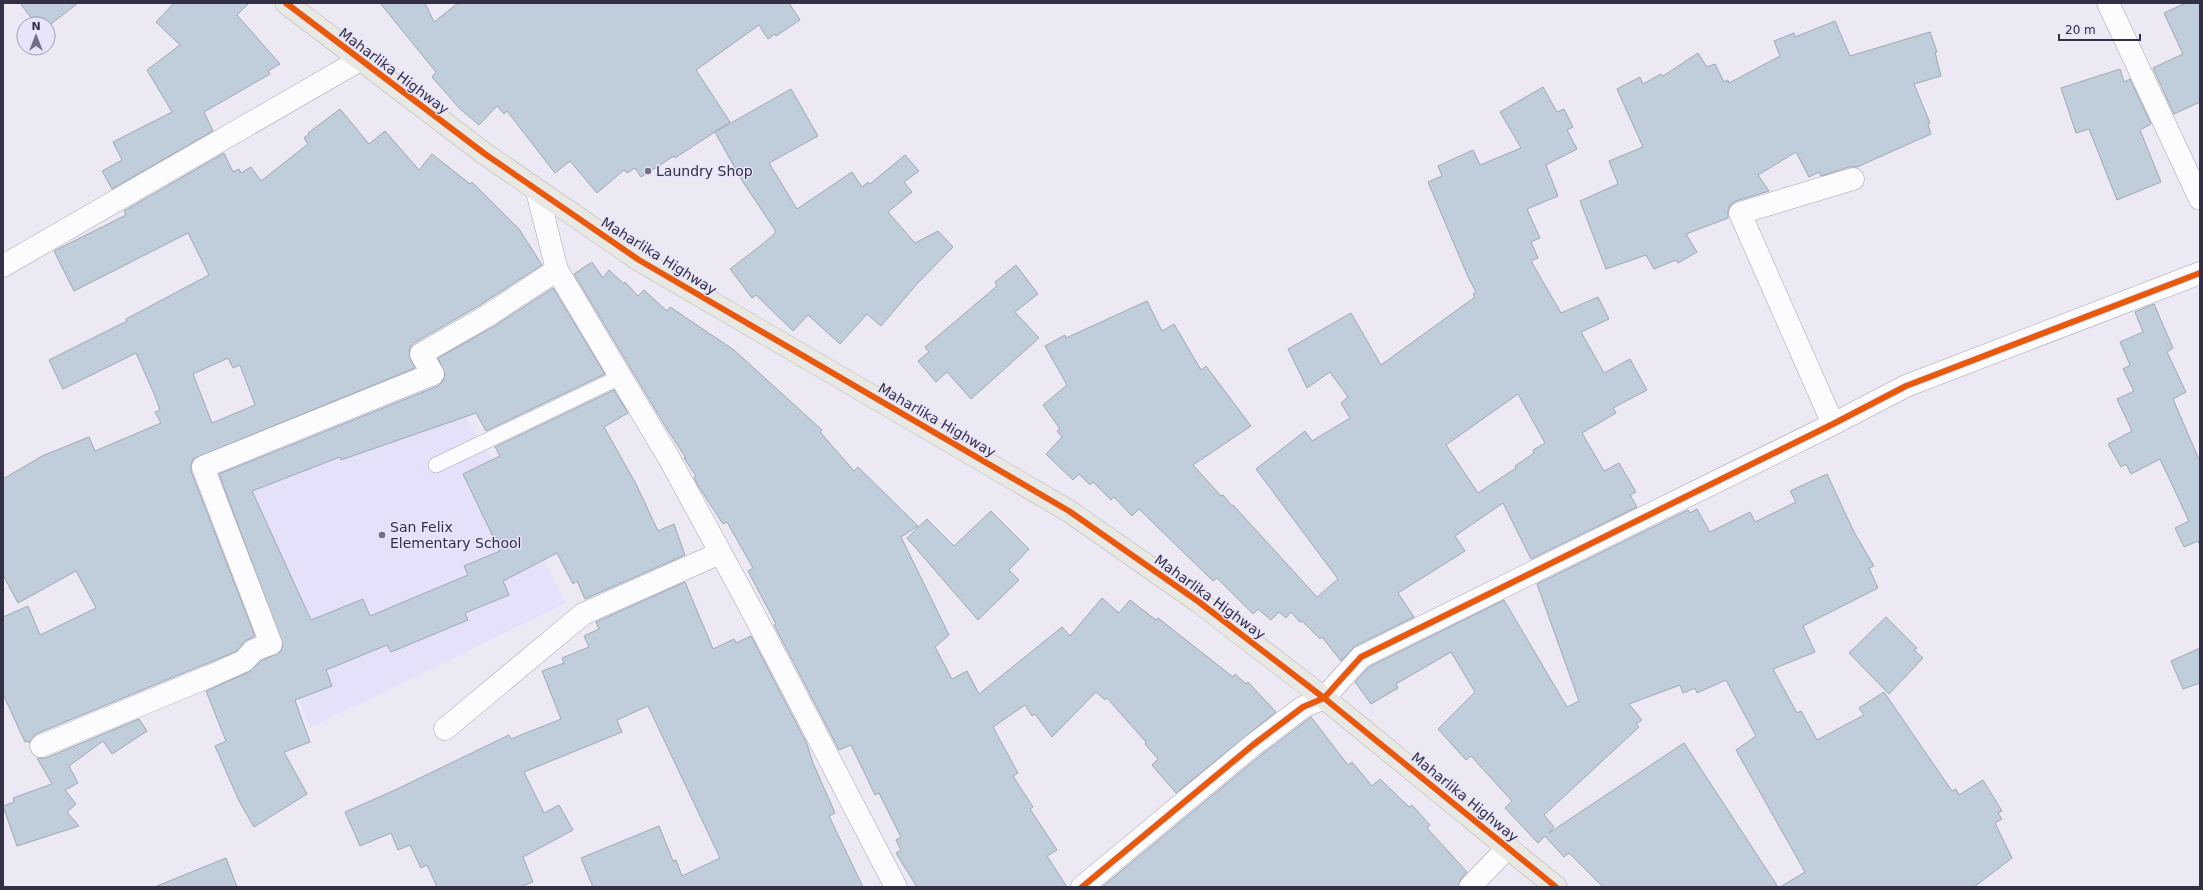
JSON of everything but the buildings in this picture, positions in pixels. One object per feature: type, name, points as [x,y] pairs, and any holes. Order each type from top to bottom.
[{"type":"highway","name":"Maharlika Highway","points":[[286,3],[485,154],[639,260],[1069,511],[1199,602],[1324,698],[1556,887]]},
{"type":"street","points":[[2108,3],[2200,199]]},
{"type":"street","points":[[3,266],[360,60]]},
{"type":"street","points":[[1833,424],[1740,213],[1853,179]]},
{"type":"street","points":[[537,191],[557,270],[690,496],[896,887]]},
{"type":"street","points":[[41,746],[244,661],[254,650],[271,644],[203,466],[433,374],[421,354],[487,316],[557,270]]},
{"type":"street","points":[[1082,887],[1253,745],[1304,707],[1324,698],[1361,657],[1833,424],[1906,386],[2200,273]]},
{"type":"street","points":[[445,728],[583,614],[720,553]]},
{"type":"street","points":[[1470,887],[1508,847]]},
{"type":"lane","points":[[436,465],[620,377]]},
{"type":"shaded area","name":"San Felix Elementary School","points":[[439,374],[492,459],[566,603],[310,728],[206,467]]},
{"type":"cycle path","points":[[286,3],[485,154],[639,260],[1069,511],[1199,602],[1324,698],[1556,887]]},
{"type":"cycle path","points":[[1082,887],[1253,745],[1303,707],[1324,698],[1361,657],[1833,424],[1906,386],[2200,273]]},
{"type":"place","name":"Laundry Shop","points":[[648,171]]},
{"type":"place","name":"San Felix Elementary School","points":[[382,535]]}]
